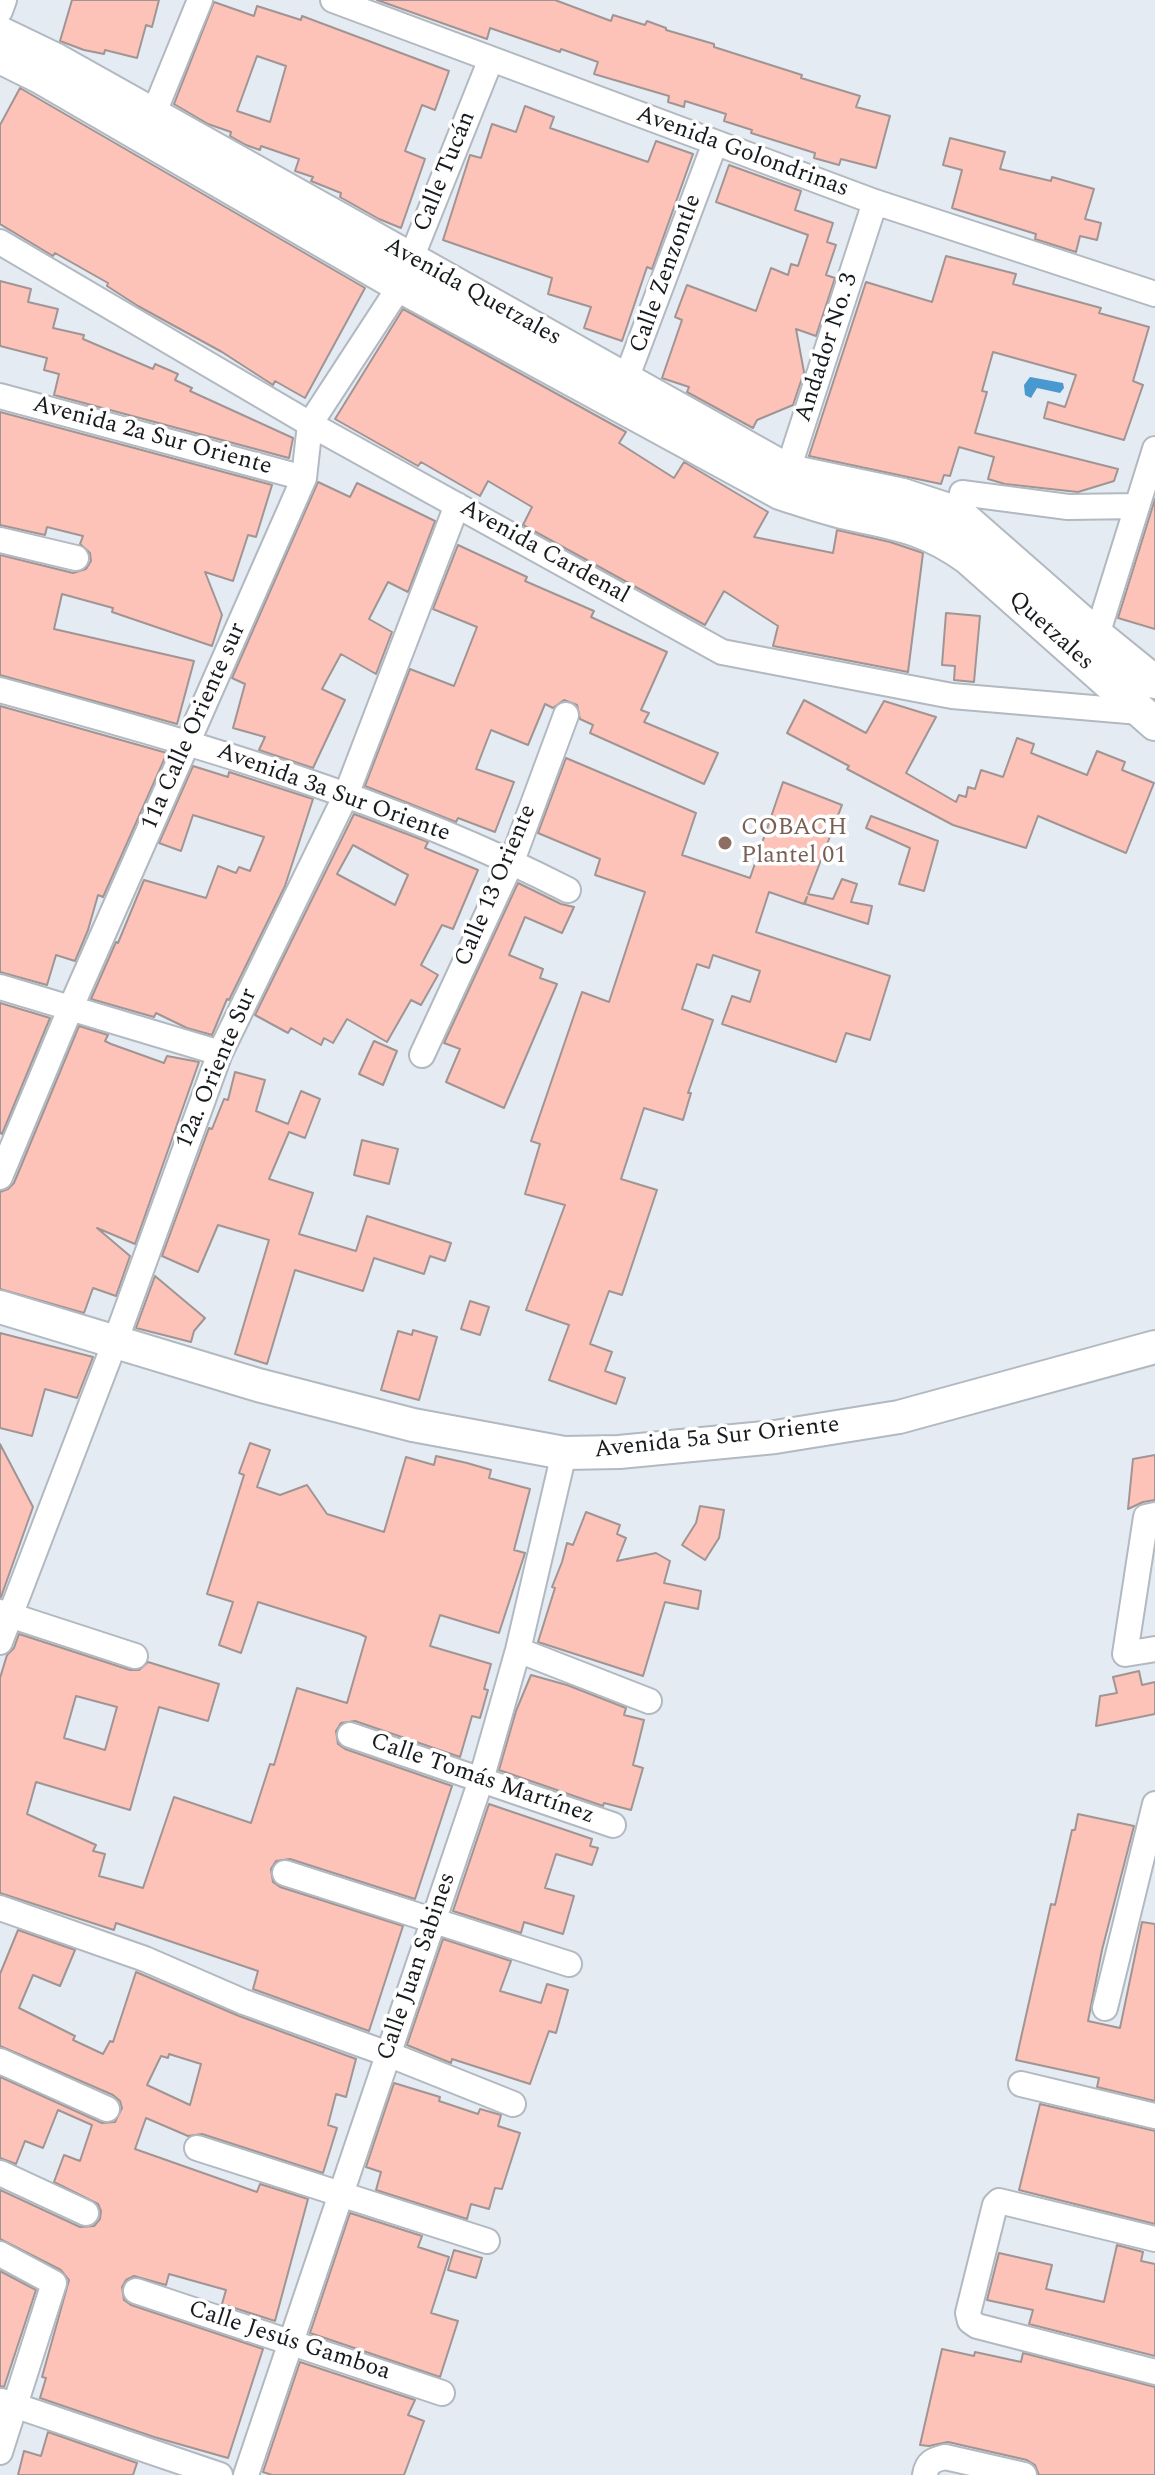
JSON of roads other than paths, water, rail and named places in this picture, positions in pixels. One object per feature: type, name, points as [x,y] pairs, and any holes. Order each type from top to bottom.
[{"type":"main road","name":"Avenida Quetzales","points":[[0,33],[56,60],[153,115],[405,272]]},
{"type":"main road","name":"Avenida Quetzales","points":[[0,57],[405,272],[843,512],[909,526],[955,516]]},
{"type":"main road","name":"Quetzales","points":[[955,516],[1155,682]]},
{"type":"main road","name":"Quetzales","points":[[955,516],[968,558],[1147,718]]},
{"type":"main road","points":[[1147,718],[1155,751]]},
{"type":"main road","name":"Avenida 5a Sur Oriente","points":[[0,1307],[258,1385],[413,1425],[564,1453],[619,1452],[775,1437],[899,1417],[1155,1347]]},
{"type":"street","points":[[0,11],[4,0]]},
{"type":"street","points":[[153,115],[200,0]]},
{"type":"street","name":"Avenida Golondrinas","points":[[333,0],[875,202],[1155,294]]},
{"type":"street","name":"Calle Tucán","points":[[405,272],[491,59]]},
{"type":"street","name":"Calle Zenzontle","points":[[622,392],[715,143]]},
{"type":"street","name":"Andador No. 3","points":[[784,482],[875,202]]},
{"type":"street","name":"Avenida Cardenal","points":[[0,242],[310,424],[722,652],[952,696],[1147,718]]},
{"type":"street","name":"11a Calle Oriente sur","points":[[0,1177],[71,1007],[304,478],[310,424],[405,272]]},
{"type":"street","name":"Avenida 2a Sur Oriente","points":[[0,396],[304,478]]},
{"type":"street","points":[[1097,635],[1155,449]]},
{"type":"street","name":"12a. Oriente Sur","points":[[0,1642],[4,1613],[115,1342],[220,1053],[346,795],[457,505]]},
{"type":"street","points":[[955,516],[1068,507],[1137,506]]},
{"type":"street","points":[[0,540],[76,558]]},
{"type":"street","name":"Avenida 3a Sur Oriente","points":[[0,690],[189,742],[346,795],[512,861],[568,890]]},
{"type":"street","name":"Calle 13 Oriente","points":[[422,1055],[512,861],[566,715]]},
{"type":"street","points":[[0,987],[220,1053]]},
{"type":"street","name":"Calle Juan Sabines","points":[[246,2475],[481,1780],[518,1650],[564,1453]]},
{"type":"street","points":[[1150,1516],[1125,1654],[1155,1649]]},
{"type":"street","points":[[4,1613],[135,1656]]},
{"type":"street","points":[[518,1650],[649,1701]]},
{"type":"street","name":"Calle Tomás Martínez","points":[[350,1735],[613,1825]]},
{"type":"street","points":[[1105,2008],[1155,1804]]},
{"type":"street","points":[[285,1873],[569,1964]]},
{"type":"street","points":[[0,1908],[145,1959],[244,2002],[388,2054],[513,2104]]},
{"type":"street","points":[[0,2061],[107,2109]]},
{"type":"street","points":[[1021,2084],[1155,2116]]},
{"type":"street","points":[[197,2148],[487,2241]]},
{"type":"street","points":[[0,2173],[86,2213]]},
{"type":"street","points":[[1155,2239],[999,2201],[995,2205],[968,2313],[970,2321],[977,2326],[1155,2372]]},
{"type":"street","points":[[0,2254],[54,2283],[7,2403],[0,2452]]},
{"type":"street","name":"Calle Jesús Gamboa","points":[[136,2291],[442,2393]]},
{"type":"street","points":[[7,2403],[220,2475]]},
{"type":"street","points":[[925,2475],[926,2466],[933,2460],[945,2457],[1024,2475]]},
{"type":"water","points":[[1030,377],[1063,383],[1064,388],[1060,393],[1037,388],[1031,398],[1025,395],[1024,385]]},
{"type":"place","name":"COBACH Plantel 01","points":[[725,843]]}]
